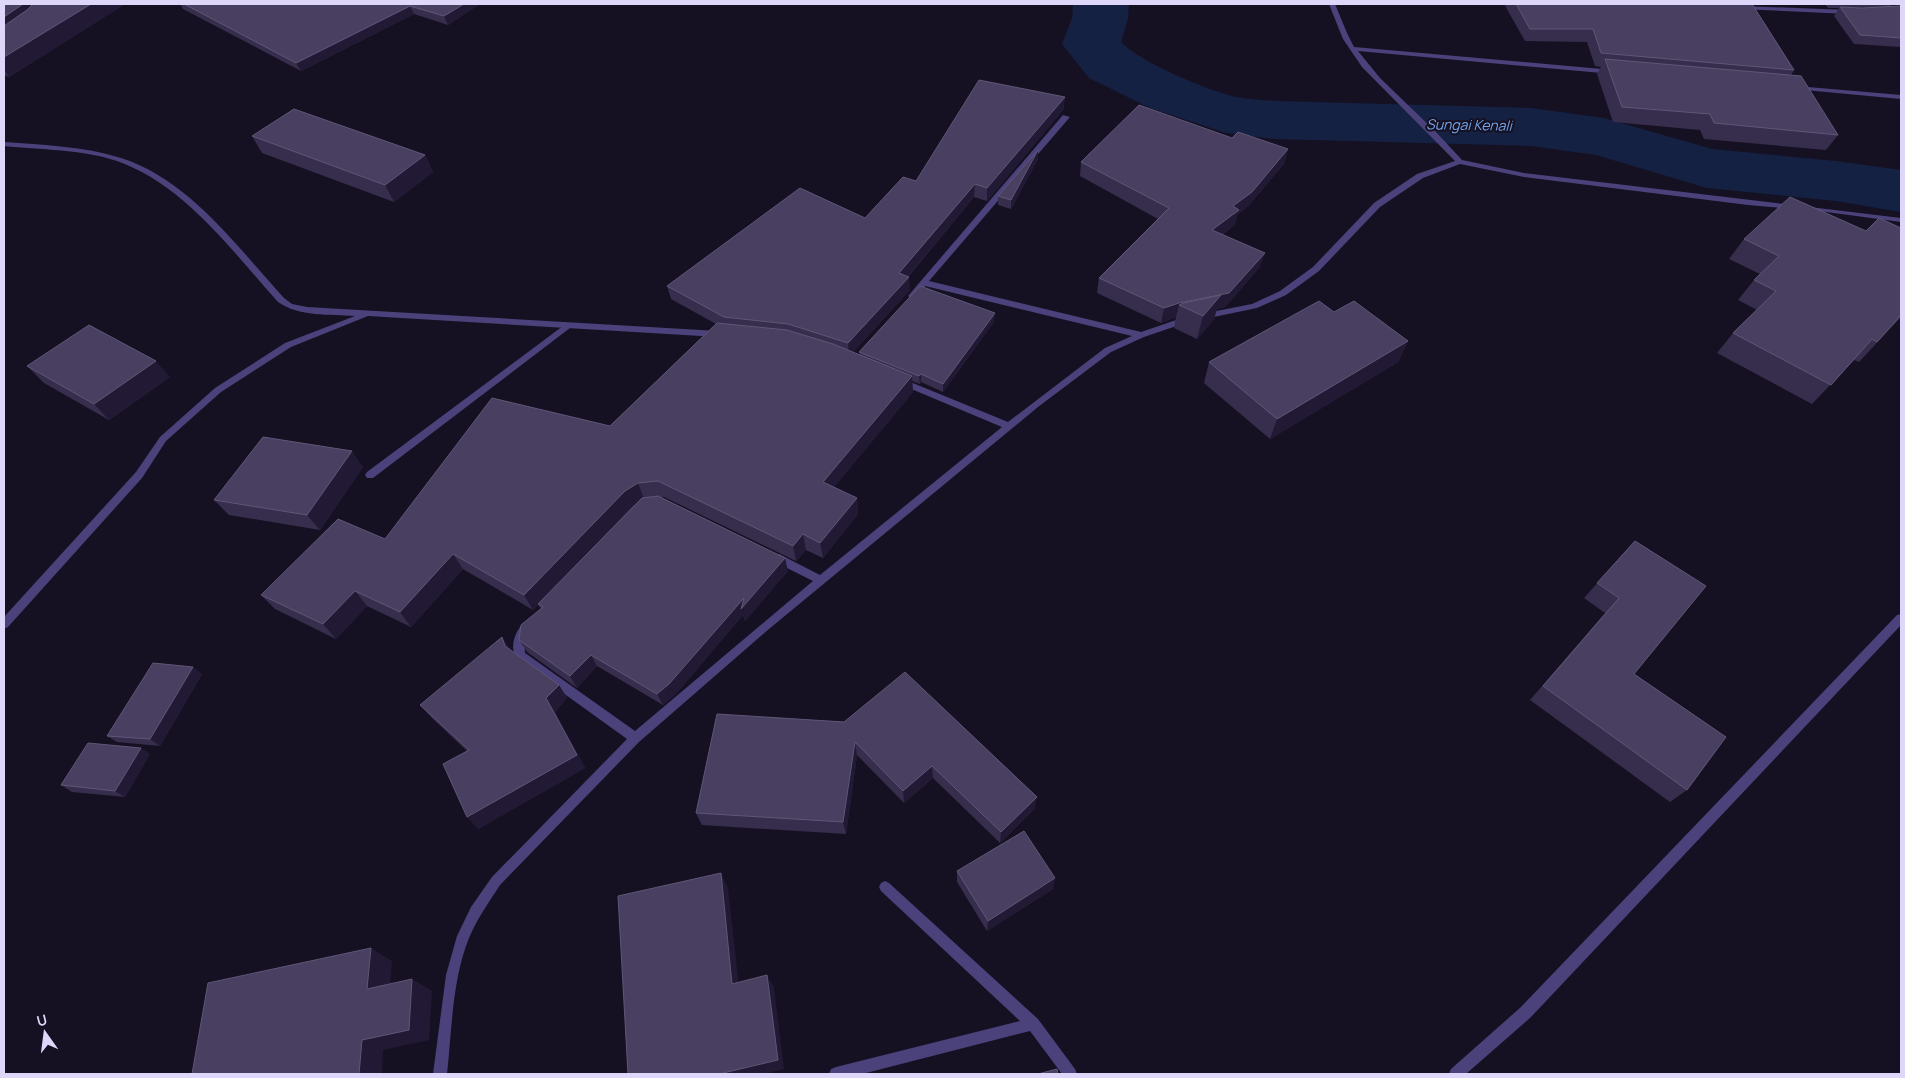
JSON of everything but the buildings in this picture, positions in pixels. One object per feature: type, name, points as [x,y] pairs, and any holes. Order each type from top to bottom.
[{"type":"street","points":[[1332,4],[1340,28],[1352,49],[1381,83],[1446,145],[1460,162]]},
{"type":"street","points":[[1730,7],[1856,12]]},
{"type":"street","points":[[1352,49],[1617,72]]},
{"type":"street","points":[[1784,87],[1901,97]]},
{"type":"street","points":[[904,304],[1066,117]]},
{"type":"street","points":[[4,144],[79,152],[119,160],[146,171],[183,195],[281,300],[289,306],[307,310],[730,336]]},
{"type":"street","points":[[440,1074],[454,965],[460,944],[482,901],[496,881],[635,738],[821,580],[1010,426],[1108,350],[1141,334],[1176,322],[1254,306],[1283,294],[1316,269],[1376,205],[1420,176],[1460,162],[1524,175],[1901,220]]},
{"type":"street","points":[[924,283],[1141,334]]},
{"type":"street","points":[[4,624],[139,475],[163,439],[218,390],[288,345],[372,313]]},
{"type":"street","points":[[370,475],[567,326]]},
{"type":"street","points":[[887,376],[1010,426]]},
{"type":"street","points":[[768,554],[821,580]]},
{"type":"street","points":[[535,616],[521,633],[517,645],[520,656],[635,738]]},
{"type":"street","points":[[1456,1074],[1526,1012],[1901,618]]},
{"type":"street","points":[[885,888],[1033,1024],[1070,1074]]},
{"type":"street","points":[[836,1074],[1033,1024]]},
{"type":"waterway","name":"Sungai Kenali","points":[[1101,4],[1100,18],[1091,44],[1110,65],[1172,95],[1226,114],[1275,120],[1531,127],[1604,137],[1707,168],[1836,181],[1901,191]]}]
